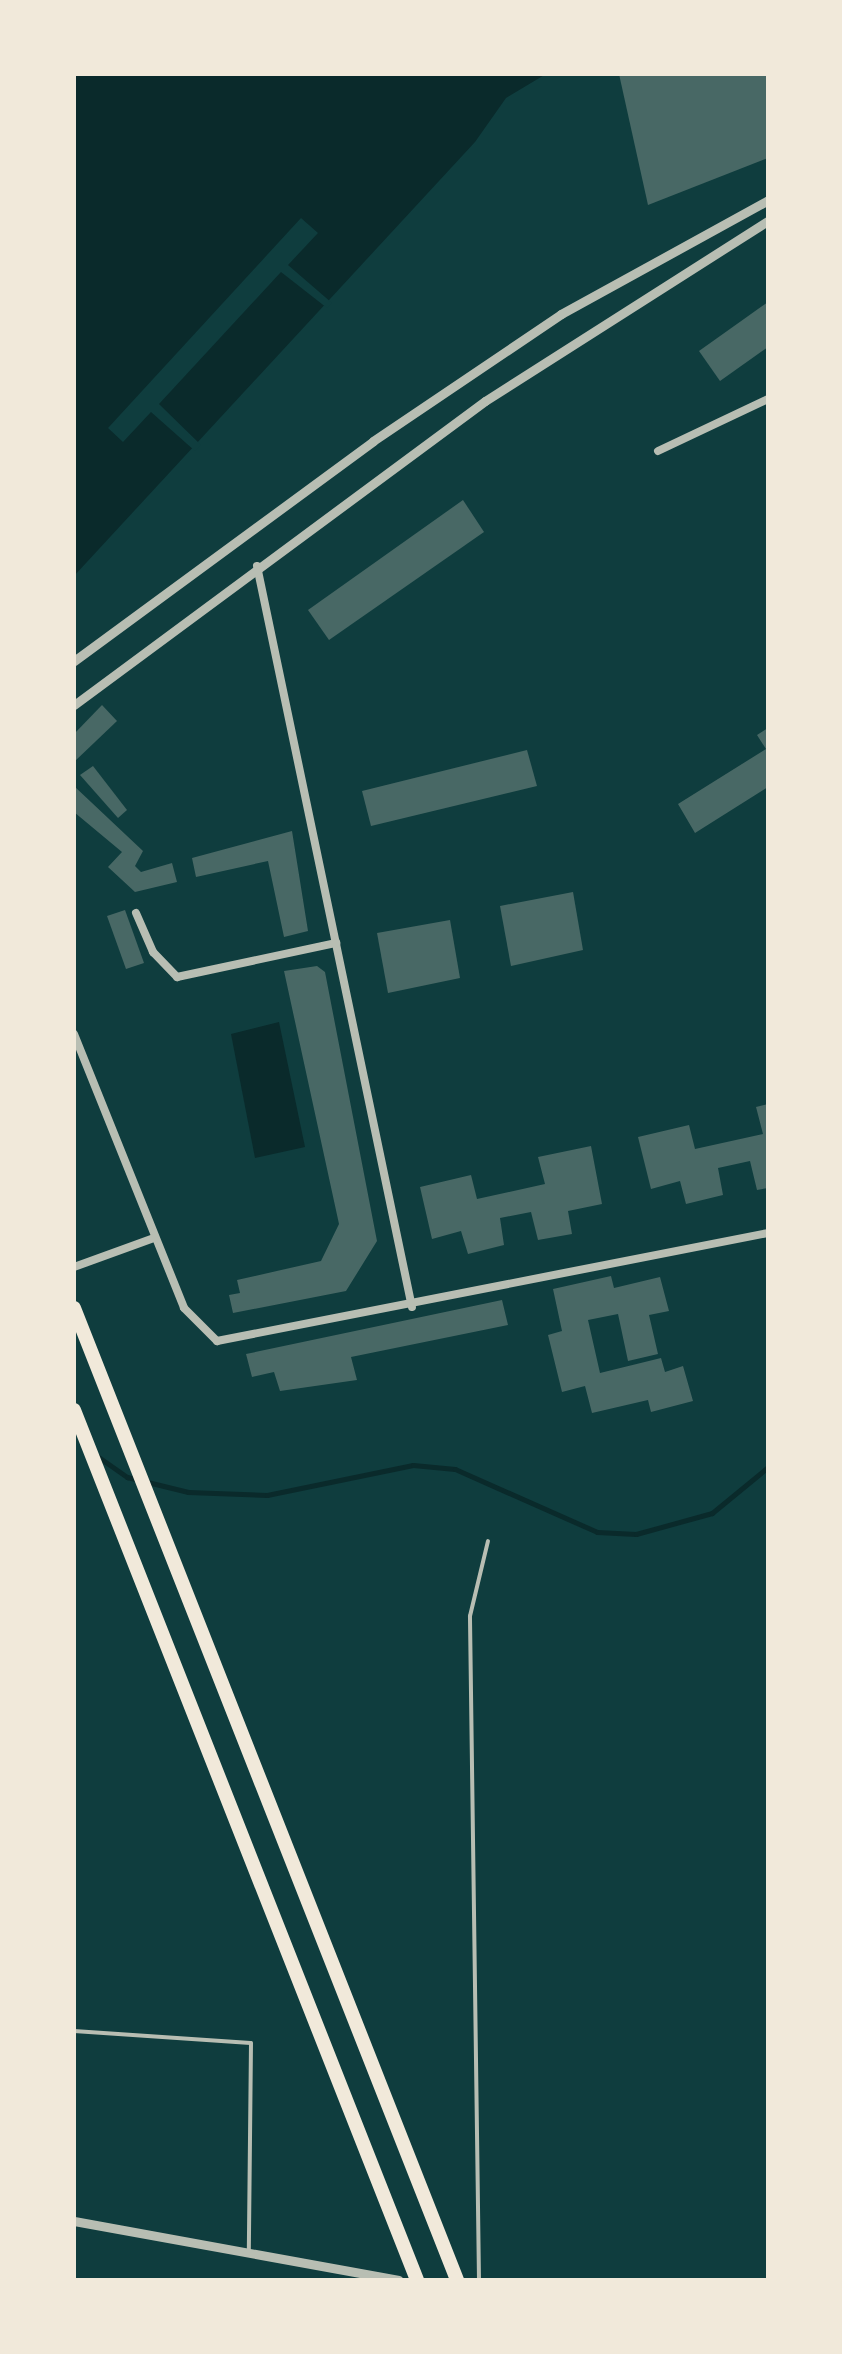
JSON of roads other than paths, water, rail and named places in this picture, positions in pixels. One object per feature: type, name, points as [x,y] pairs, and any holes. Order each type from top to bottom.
[{"type":"highway","points":[[74,1308],[457,2280]]},
{"type":"highway","points":[[74,1410],[417,2280]]},
{"type":"street","points":[[74,661],[373,441],[561,314],[768,200]]},
{"type":"street","points":[[74,705],[257,566],[485,401],[768,221]]},
{"type":"street","points":[[658,451],[768,399]]},
{"type":"street","points":[[257,566],[412,1307]]},
{"type":"street","points":[[136,913],[153,952],[177,977],[336,943]]},
{"type":"street","points":[[74,1034],[184,1308],[217,1341],[412,1307],[768,1233]]},
{"type":"street","points":[[74,1267],[154,1238]]},
{"type":"street","points":[[74,2221],[399,2280]]},
{"type":"lane","points":[[479,2280],[470,1616],[488,1541]]},
{"type":"lane","points":[[74,2031],[251,2043],[249,2252]]},
{"type":"water","points":[[74,74],[546,74],[506,98],[475,142],[74,576]]},
{"type":"water","points":[[279,1022],[305,1147],[255,1158],[231,1034]]},
{"type":"waterway","points":[[97,1456],[127,1477],[188,1492],[267,1495],[413,1465],[455,1469],[597,1532],[636,1534],[712,1513],[768,1467]]}]
